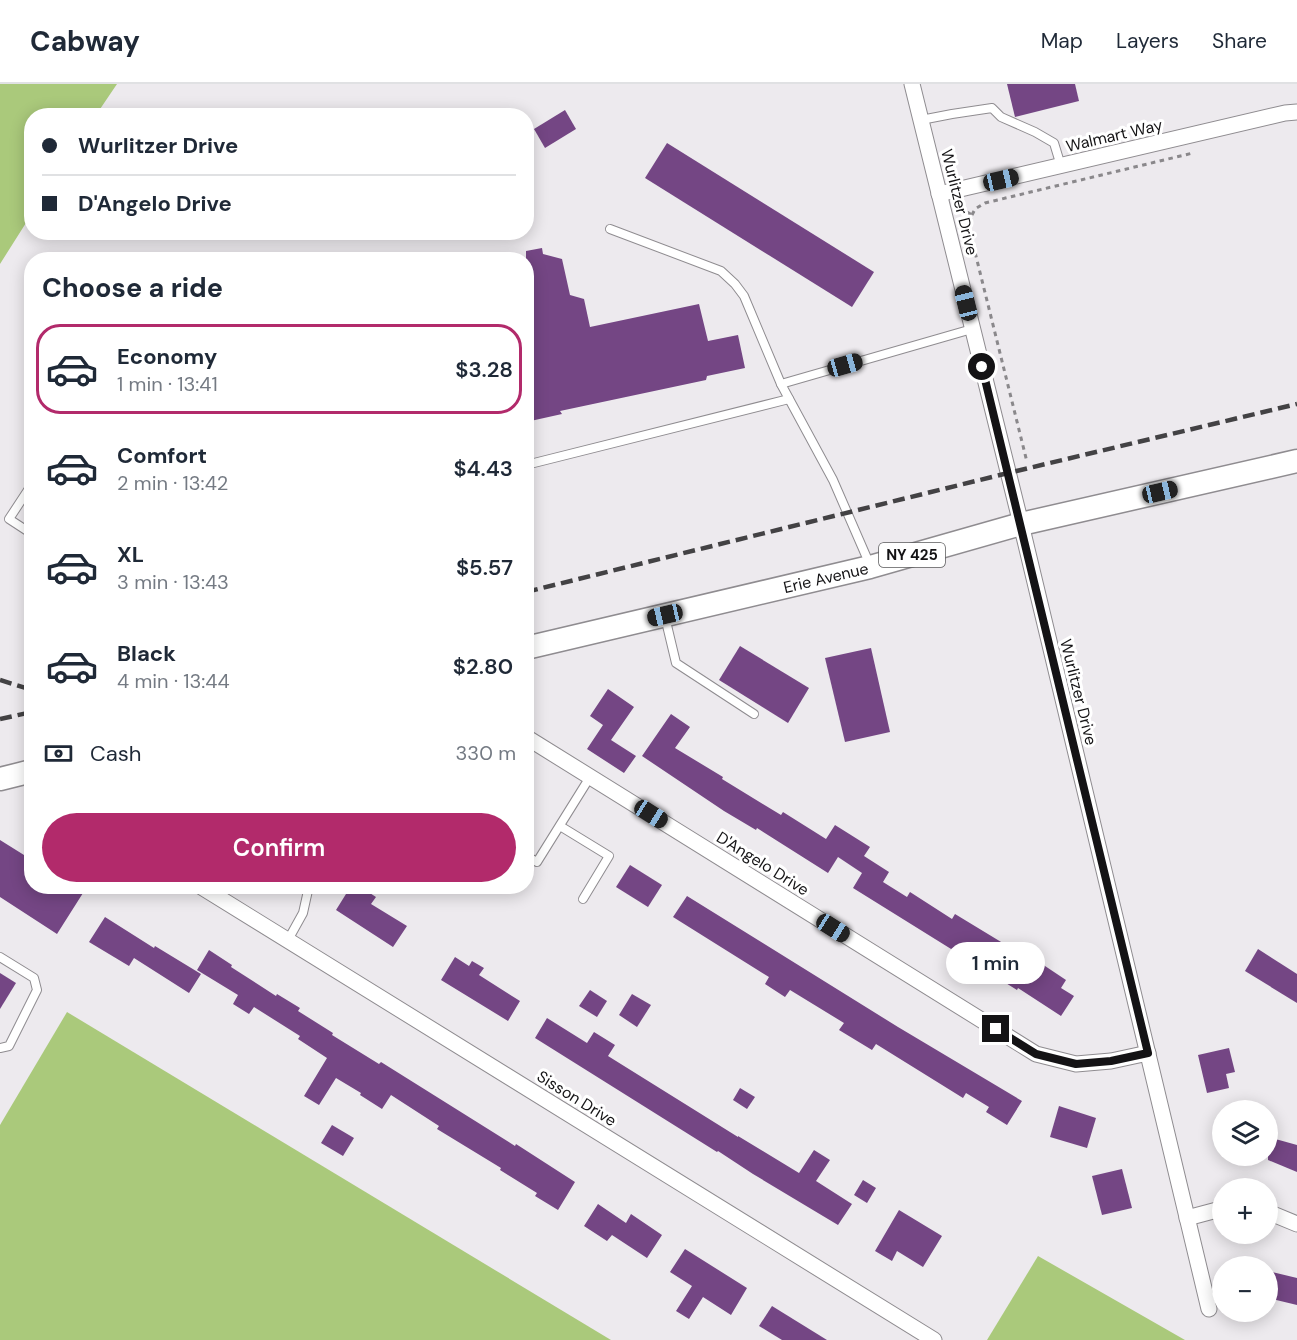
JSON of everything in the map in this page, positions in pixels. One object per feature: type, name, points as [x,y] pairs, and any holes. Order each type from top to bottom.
[{"type":"main road","name":"Erie Avenue","points":[[534,646],[870,567],[1021,524],[1297,461]]},
{"type":"street","name":"Wurlitzer Drive","points":[[912,84],[1021,524],[1209,1309]]},
{"type":"street","name":"Walmart Way","points":[[939,194],[1297,112]]},
{"type":"street","name":"D'Angelo Drive","points":[[534,742],[1036,1054],[1076,1064],[1111,1061],[1148,1053]]},
{"type":"street","name":"Sisson Drive","points":[[213,894],[934,1340]]},
{"type":"street","points":[[1187,1218],[1212,1211]]},
{"type":"street","points":[[1278,1216],[1297,1224]]},
{"type":"lane","points":[[921,120],[992,108],[1001,117],[1054,143],[1061,166]]},
{"type":"lane","points":[[609,229],[721,271],[735,284],[744,296],[781,384],[833,480],[870,567]]},
{"type":"lane","points":[[781,384],[972,329]]},
{"type":"lane","points":[[534,463],[789,399]]},
{"type":"lane","points":[[24,496],[9,519],[24,529]]},
{"type":"lane","points":[[665,615],[676,663],[754,714]]},
{"type":"lane","points":[[534,860],[537,862],[590,777]]},
{"type":"lane","points":[[560,826],[609,856],[583,898]]},
{"type":"lane","points":[[288,940],[303,913],[307,894]]},
{"type":"lane","points":[[0,957],[34,978],[37,990],[9,1046],[0,1048]]},
{"type":"path","points":[[1027,462],[969,228],[975,209],[985,203],[1201,151]]},
{"type":"path","points":[[967,212],[972,215]]},
{"type":"green space","points":[[0,84],[117,84],[101,108],[24,108],[24,226],[0,264]]},
{"type":"green space","points":[[67,1012],[611,1340],[0,1340],[0,1125]]},
{"type":"green space","points":[[1038,1256],[1185,1340],[987,1340]]},
{"type":"building","points":[[1007,84],[1075,84],[1079,101],[1015,117]]},
{"type":"building","points":[[565,110],[576,129],[545,148],[534,129]]},
{"type":"building","points":[[667,143],[874,272],[852,307],[645,178]]},
{"type":"building","points":[[542,248],[543,254],[562,259],[570,295],[584,299],[590,327],[699,304],[708,341],[738,335],[745,368],[707,376],[706,380],[560,411],[562,414],[534,420],[534,252],[526,251]]},
{"type":"building","points":[[740,646],[809,688],[788,723],[719,680]]},
{"type":"building","points":[[871,648],[890,732],[845,742],[825,658]]},
{"type":"building","points":[[608,689],[634,707],[611,740],[636,756],[624,773],[587,749],[603,725],[590,716]]},
{"type":"building","points":[[671,714],[690,727],[675,748],[781,815],[783,812],[826,839],[835,825],[870,847],[864,856],[889,872],[883,882],[907,897],[910,892],[952,919],[955,914],[1011,948],[1014,942],[1037,957],[1036,960],[1066,980],[1061,988],[1074,996],[1061,1016],[853,888],[862,873],[838,857],[828,873],[757,828],[756,830],[724,811],[642,756]]},
{"type":"building","points":[[0,840],[24,855],[24,894],[82,894],[57,934],[0,897]]},
{"type":"building","points":[[630,865],[662,885],[648,907],[616,887]]},
{"type":"building","points":[[346,894],[371,894],[376,897],[371,904],[407,926],[393,947],[336,910]]},
{"type":"building","points":[[687,896],[1022,1101],[1007,1125],[986,1112],[989,1107],[966,1093],[963,1098],[876,1044],[872,1050],[839,1030],[844,1023],[790,990],[785,997],[765,984],[769,977],[673,917]]},
{"type":"building","points":[[105,917],[201,974],[189,993],[134,958],[129,966],[89,942]]},
{"type":"building","points":[[1258,949],[1297,974],[1297,1003],[1245,971]]},
{"type":"building","points":[[209,950],[276,996],[277,994],[300,1008],[298,1011],[333,1033],[332,1035],[379,1064],[381,1062],[575,1182],[558,1210],[535,1196],[537,1193],[500,1170],[501,1168],[437,1129],[439,1126],[391,1095],[382,1109],[336,1078],[319,1105],[304,1096],[327,1058],[298,1039],[300,1036],[254,1007],[249,1014],[233,1004],[238,995],[197,970]]},
{"type":"building","points":[[455,957],[469,966],[472,961],[484,968],[479,975],[520,1001],[508,1021],[441,980]]},
{"type":"building","points":[[0,973],[16,983],[0,1009]]},
{"type":"building","points":[[590,990],[607,1001],[597,1017],[579,1006]]},
{"type":"building","points":[[632,994],[651,1005],[637,1027],[619,1015]]},
{"type":"building","points":[[547,1018],[587,1043],[594,1032],[615,1045],[608,1056],[799,1173],[814,1150],[830,1160],[816,1181],[852,1204],[838,1225],[753,1174],[535,1038]]},
{"type":"building","points":[[1229,1048],[1235,1072],[1226,1074],[1229,1088],[1207,1093],[1198,1055]]},
{"type":"building","points":[[740,1088],[755,1097],[747,1109],[733,1100]]},
{"type":"building","points":[[1059,1106],[1096,1118],[1087,1148],[1050,1137]]},
{"type":"building","points":[[332,1125],[354,1138],[343,1156],[321,1143]]},
{"type":"building","points":[[1278,1140],[1297,1145],[1297,1172],[1278,1164]]},
{"type":"building","points":[[1122,1169],[1132,1208],[1102,1215],[1092,1176]]},
{"type":"building","points":[[863,1180],[876,1188],[867,1203],[854,1195]]},
{"type":"building","points":[[598,1204],[626,1223],[631,1214],[662,1235],[647,1258],[612,1235],[607,1241],[584,1226]]},
{"type":"building","points":[[899,1210],[942,1236],[923,1267],[897,1251],[892,1261],[875,1251]]},
{"type":"building","points":[[685,1249],[747,1288],[731,1315],[703,1297],[689,1319],[676,1311],[692,1286],[670,1272]]},
{"type":"building","points":[[1278,1273],[1297,1278],[1297,1305],[1278,1300]]},
{"type":"building","points":[[772,1306],[827,1340],[782,1340],[759,1326]]},
{"type":"railway","points":[[534,590],[1297,404]]},
{"type":"railway","points":[[0,680],[24,688]]},
{"type":"railway","points":[[0,719],[24,714]]},
{"type":"route","points":[[982,367],[1148,1053],[1111,1061],[1076,1064],[1036,1054],[996,1029]]}]
